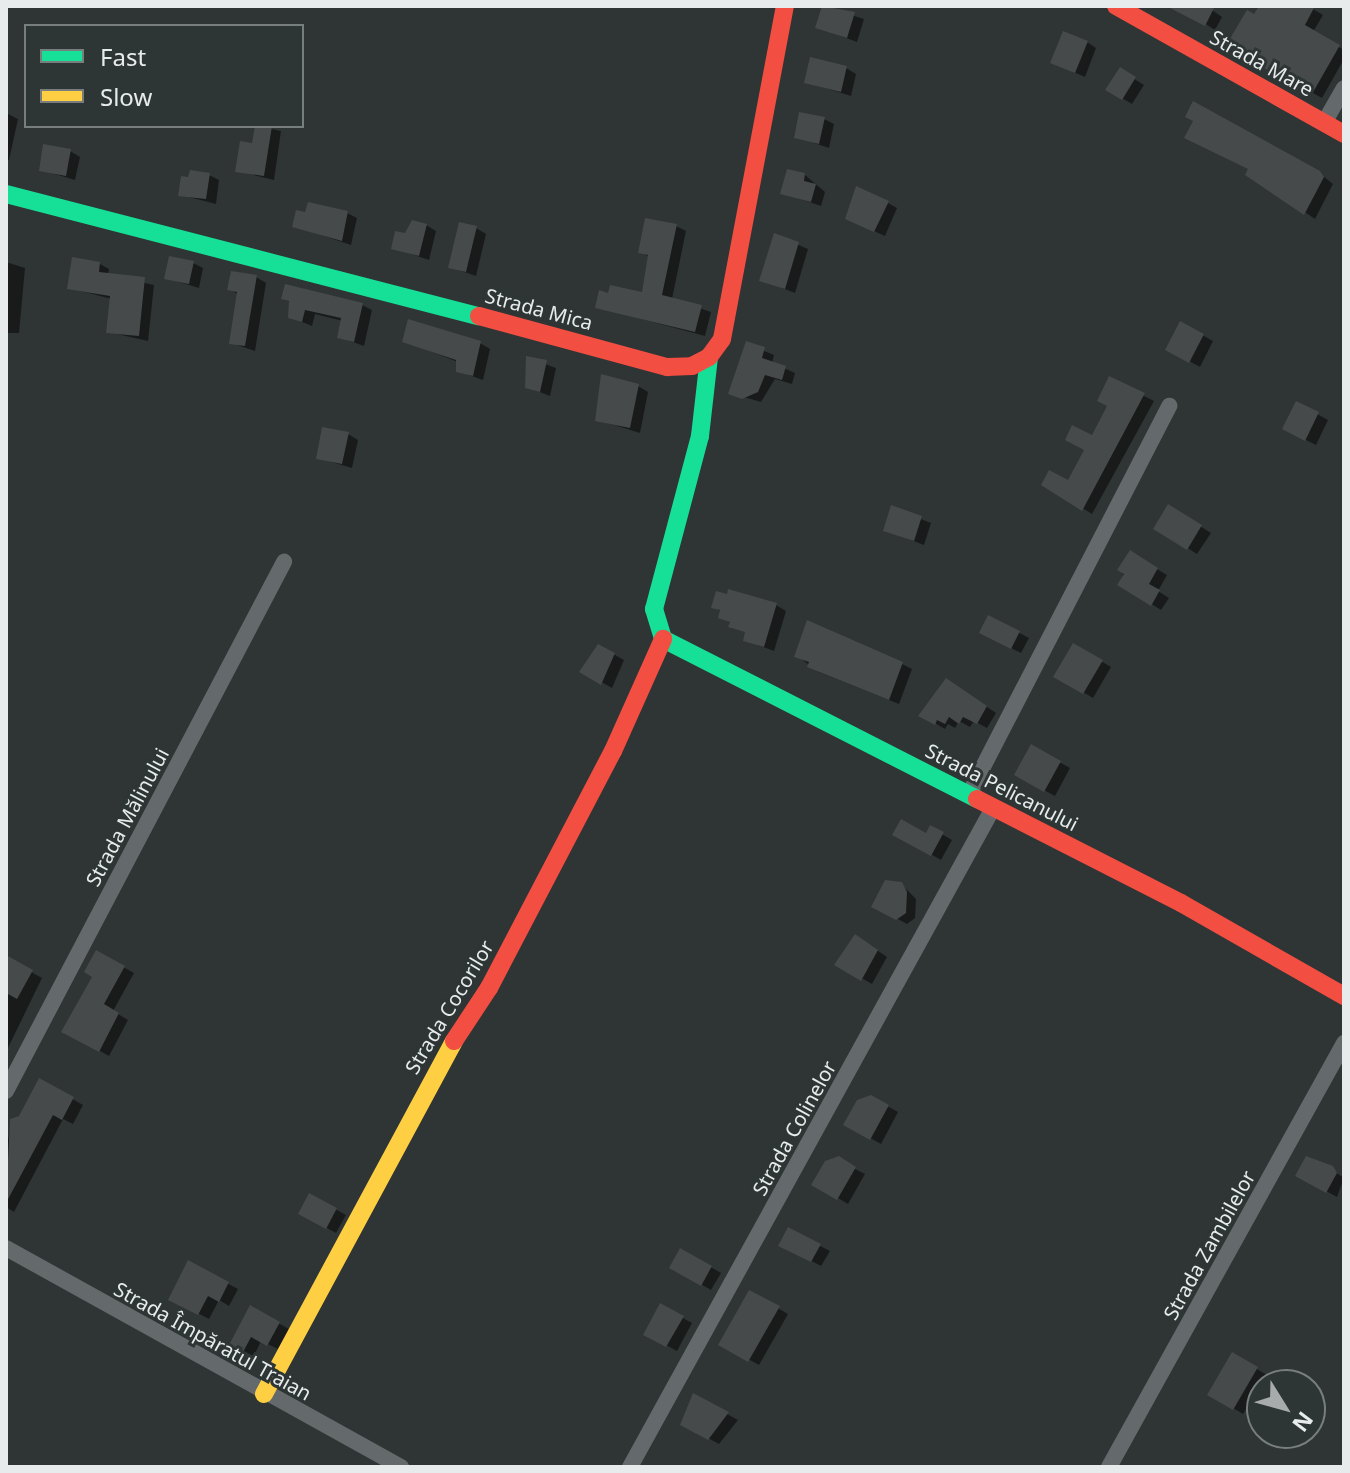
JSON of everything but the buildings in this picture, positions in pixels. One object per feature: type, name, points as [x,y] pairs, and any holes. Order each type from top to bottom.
[{"type":"street","points":[[663,639],[654,609],[700,436],[709,357],[722,339],[785,6]]},
{"type":"street","name":"Strada Mare","points":[[1116,6],[1344,134]]},
{"type":"street","points":[[1324,123],[1344,88]]},
{"type":"street","name":"Strada Mica","points":[[6,194],[267,258],[667,367],[692,366],[709,357]]},
{"type":"street","points":[[969,794],[1169,406]]},
{"type":"street","name":"Strada Mălinului","points":[[6,1091],[284,562]]},
{"type":"street","name":"Strada Pelicanului","points":[[663,639],[1181,903],[1344,996]]},
{"type":"street","name":"Strada Cocorilor","points":[[264,1394],[430,1078],[489,988],[613,751],[663,639]]},
{"type":"street","name":"Strada Colinelor","points":[[630,1467],[993,808]]},
{"type":"street","name":"Strada Zambilelor","points":[[1109,1467],[1344,1043]]},
{"type":"street","name":"Strada Împăratul Traian","points":[[6,1248],[264,1394],[401,1467]]},
{"type":"traffic: fast","points":[[6,194],[479,316]]},
{"type":"traffic: fast","points":[[709,357],[700,436],[654,609],[663,639],[977,799]]},
{"type":"traffic: slow","points":[[264,1394],[454,1041]]},
{"type":"traffic: jam","points":[[479,316],[667,367],[692,366],[709,357],[722,339],[785,6]]},
{"type":"traffic: jam","points":[[1116,6],[1344,134]]},
{"type":"traffic: jam","points":[[454,1041],[489,988],[613,751],[663,639]]},
{"type":"traffic: jam","points":[[977,799],[1181,903],[1344,996]]}]
